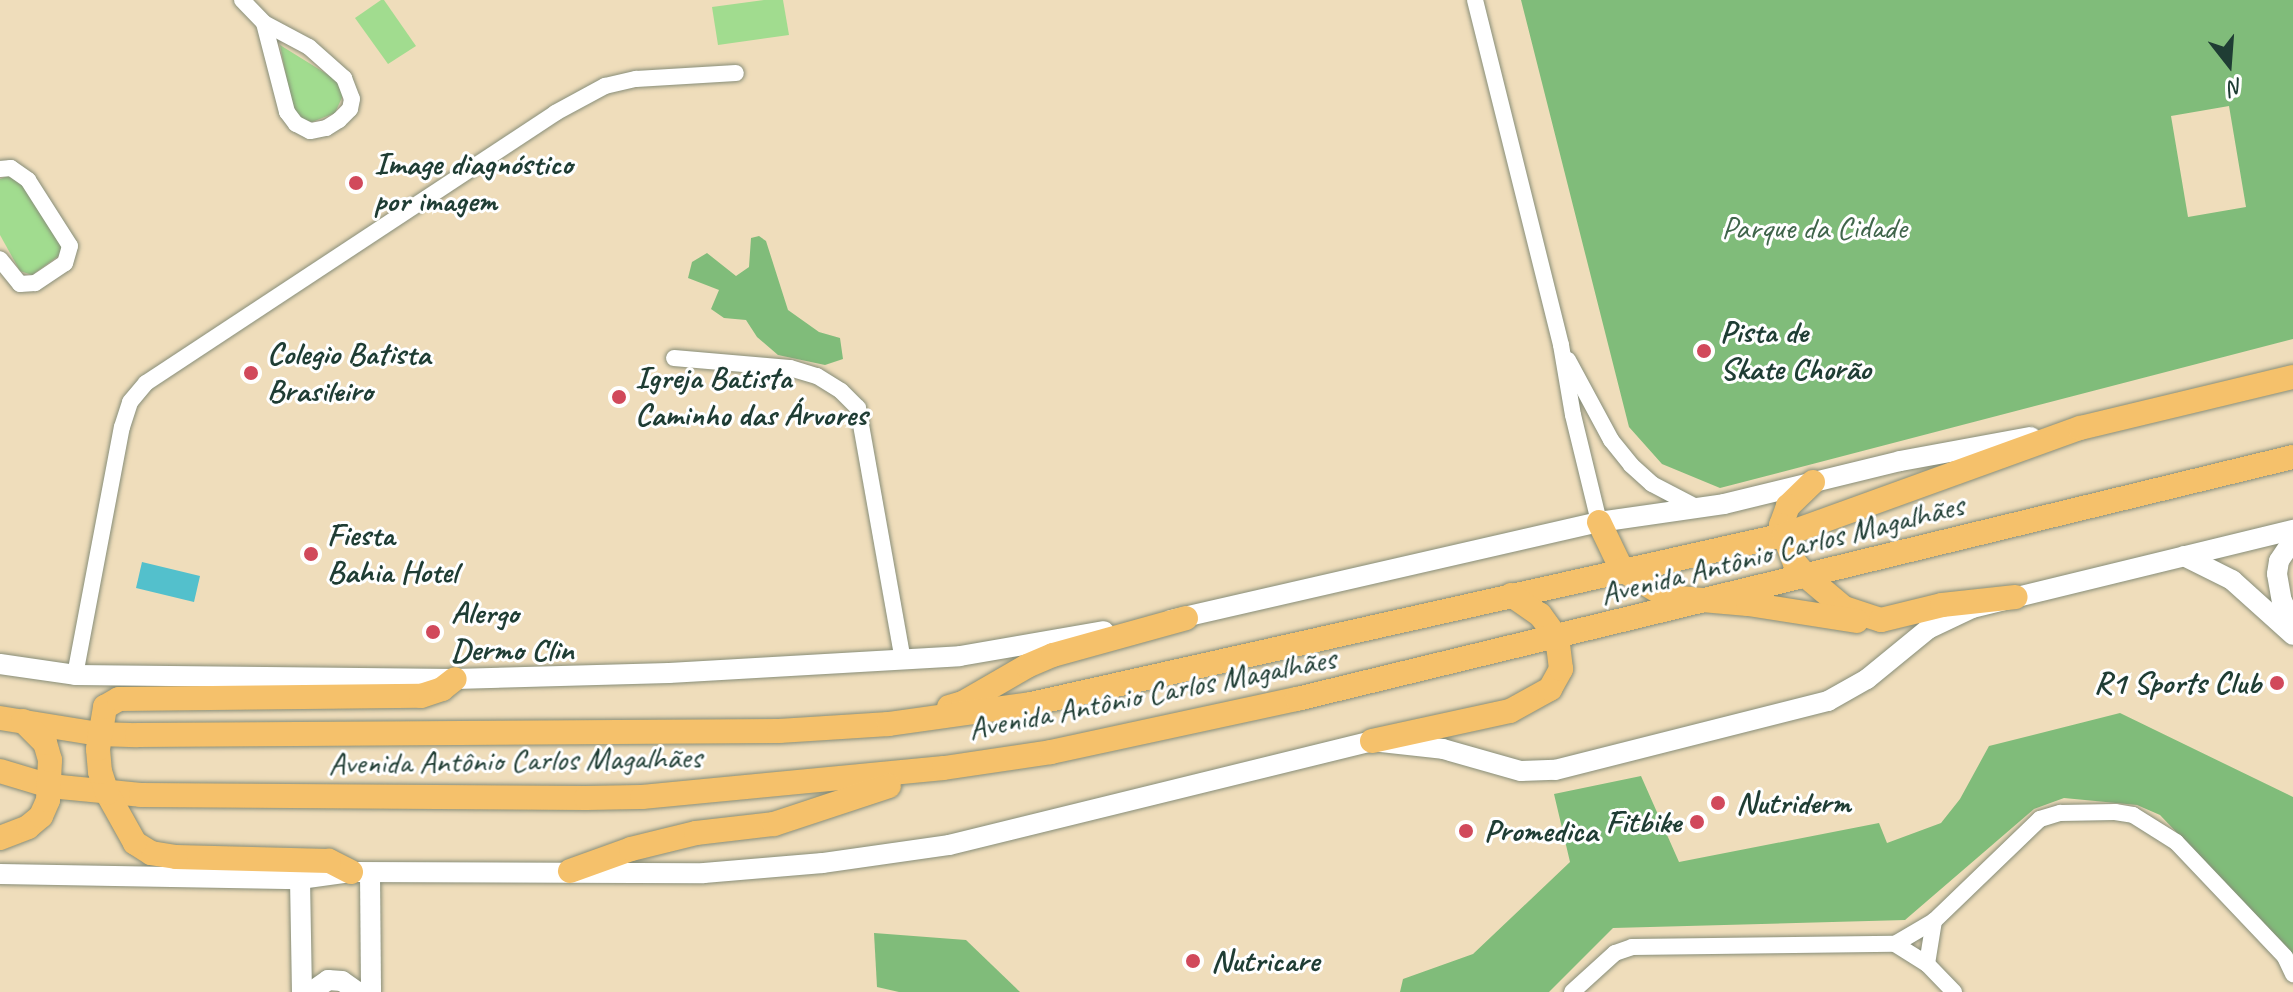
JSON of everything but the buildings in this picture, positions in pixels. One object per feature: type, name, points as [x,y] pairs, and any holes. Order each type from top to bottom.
[{"type":"main road","name":"Avenida Antônio Carlos Magalhães","points":[[0,718],[99,734],[779,731],[889,724],[1031,704],[1122,687],[1511,595],[1784,535],[2080,428],[2293,377]]},
{"type":"main road","name":"Avenida Antônio Carlos Magalhães","points":[[0,771],[50,786],[107,793],[642,797],[944,768],[1172,728],[1557,638],[2293,457]]},
{"type":"main road","points":[[1813,482],[1788,506],[1781,525],[1795,563],[1844,608],[1881,620]]},
{"type":"main road","points":[[1599,522],[1622,570],[1668,597],[1711,600],[1842,620],[1881,620],[1951,603],[2016,597]]},
{"type":"main road","points":[[1372,741],[1510,711],[1529,704],[1550,689],[1557,679],[1562,656],[1557,638],[1540,615],[1511,595]]},
{"type":"main road","points":[[889,724],[963,703],[1027,666],[1053,655],[1186,618]]},
{"type":"main road","points":[[360,872],[329,861],[151,853],[135,843],[125,831],[107,793],[99,763],[99,734],[105,707],[119,699],[421,696],[442,689],[455,679]]},
{"type":"main road","points":[[0,706],[29,725],[45,743],[50,760],[50,786],[41,816],[28,827],[0,838]]},
{"type":"main road","points":[[570,871],[631,849],[696,833],[774,824],[944,768]]},
{"type":"street","points":[[242,0],[264,23],[309,47],[344,78],[352,99],[350,109],[339,120],[326,128],[310,131],[296,124],[287,112],[264,23]]},
{"type":"street","points":[[1475,0],[1561,345],[1573,415],[1599,522]]},
{"type":"street","points":[[75,675],[122,427],[130,402],[146,383],[555,113],[592,93],[636,79],[736,73]]},
{"type":"street","points":[[0,169],[11,168],[28,180],[70,246],[65,263],[35,283],[20,284],[0,259]]},
{"type":"street","points":[[1561,345],[1592,409],[1631,465],[1652,484],[1698,508]]},
{"type":"street","points":[[674,358],[790,368],[817,376],[841,391],[858,408],[903,660]]},
{"type":"street","name":"Avenida Antônio Carlos Magalhães","points":[[0,664],[75,675],[455,679],[669,673],[960,656],[1186,618],[1599,522],[1698,508],[1900,461],[2080,428]]},
{"type":"street","points":[[0,874],[300,879],[360,872],[704,873],[890,855],[1025,828],[1372,741],[1429,746],[1521,771],[1555,770],[1828,701],[1867,679],[1946,618],[2016,597],[2293,530]]},
{"type":"street","points":[[2293,540],[2279,561],[2277,574],[2282,601],[2293,623]]},
{"type":"street","points":[[2184,556],[2232,580],[2293,635]]},
{"type":"street","points":[[1572,992],[1615,953],[1640,946],[1895,944],[1934,921],[2040,819],[2060,813],[2115,812],[2133,815],[2176,842],[2285,957],[2293,974]]},
{"type":"street","points":[[360,872],[371,992]]},
{"type":"street","points":[[300,879],[302,992]]},
{"type":"street","points":[[1927,964],[1934,921]]},
{"type":"street","points":[[1895,944],[1927,964],[1954,992]]},
{"type":"street","points":[[311,992],[328,980],[342,981],[358,992]]},
{"type":"green space","points":[[381,0],[416,46],[388,64],[355,18]]},
{"type":"green space","points":[[783,0],[789,35],[718,45],[712,7]]},
{"type":"green space","name":"Parque da Cidade","points":[[1521,0],[2293,0],[2293,339],[1720,488],[1662,464],[1629,427]],"holes":[[[2229,106],[2246,207],[2188,217],[2171,116]]]},
{"type":"green space","points":[[280,45],[338,81],[344,93],[335,113],[312,122],[299,119],[293,112]]},
{"type":"green space","points":[[8,176],[28,188],[56,232],[64,252],[32,275],[20,271],[0,235],[0,179]]},
{"type":"green space","points":[[759,236],[766,241],[788,310],[819,332],[840,338],[843,359],[825,365],[778,355],[757,337],[746,320],[724,318],[711,309],[719,290],[688,278],[692,262],[707,253],[736,276],[749,267],[751,238]]},
{"type":"green space","points":[[2120,713],[2293,797],[2293,954],[2160,815],[2137,805],[2064,798],[2034,809],[1905,920],[1613,928],[1549,992],[1400,992],[1403,979],[1473,954],[1570,862],[1554,794],[1641,776],[1679,862],[1879,823],[1887,843],[1941,823],[1960,799],[1989,746]]},
{"type":"green space","points":[[874,933],[966,940],[1020,992],[899,992],[877,987]]},
{"type":"water","points":[[142,562],[200,576],[194,602],[136,588]]},
{"type":"place","name":"Image diagnóstico por imagem","points":[[356,183]]},
{"type":"place","name":"Pista de Skate Chorão","points":[[1704,351]]},
{"type":"place","name":"Colegio Batista Brasileiro","points":[[251,373]]},
{"type":"place","name":"Igreja Batista Caminho das Árvores","points":[[619,397]]},
{"type":"place","name":"Fiesta Bahia Hotel","points":[[311,554]]},
{"type":"place","name":"Alergo Dermo Clin","points":[[433,632]]},
{"type":"place","name":"R1 Sports Club","points":[[2277,683]]},
{"type":"place","name":"Nutriderm","points":[[1718,803]]},
{"type":"place","name":"Fitbike","points":[[1697,822]]},
{"type":"place","name":"Promedica","points":[[1466,831]]},
{"type":"place","name":"Nutricare","points":[[1193,961]]}]
